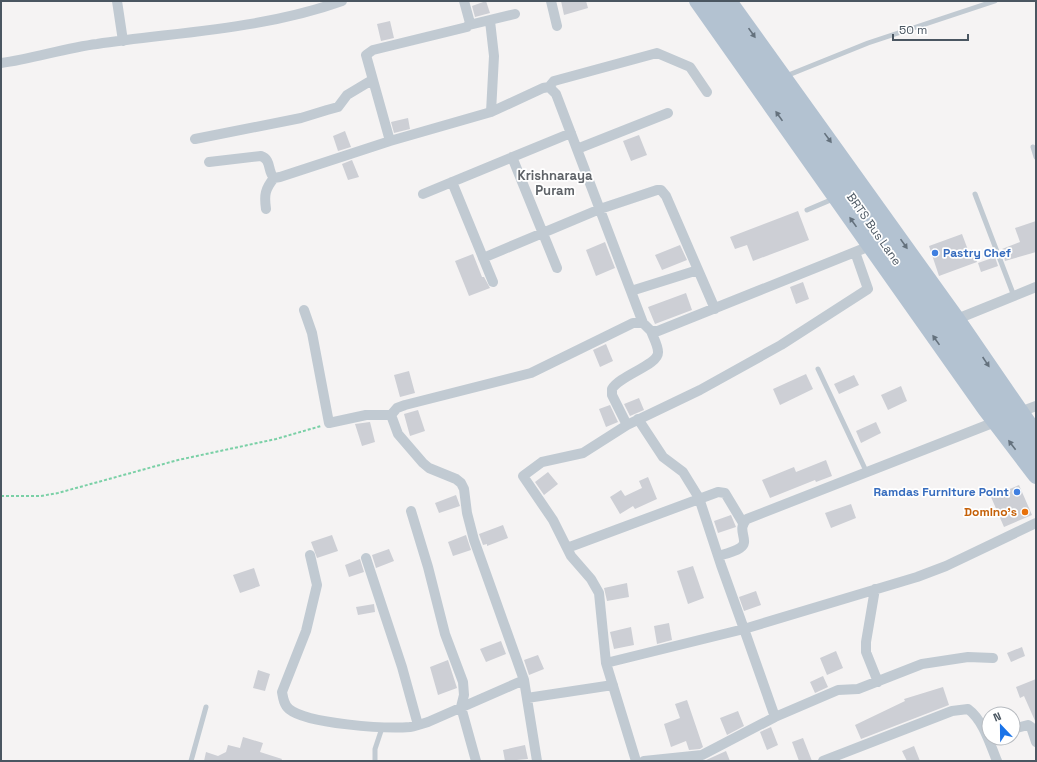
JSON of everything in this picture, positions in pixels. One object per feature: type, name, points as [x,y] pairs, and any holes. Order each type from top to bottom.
[{"type":"main road","points":[[697,1],[995,422],[1036,476]]},
{"type":"main road","name":"BRTS Bus Lane","points":[[714,1],[1036,456]]},
{"type":"main road","points":[[729,1],[957,319],[1036,434]]},
{"type":"street","points":[[117,1],[123,41]]},
{"type":"street","points":[[1,63],[95,44],[287,17],[342,1]]},
{"type":"street","points":[[464,1],[470,20],[469,25]]},
{"type":"street","points":[[551,1],[557,26]]},
{"type":"street","points":[[390,141],[366,60],[368,52],[464,29],[469,25],[515,14]]},
{"type":"street","points":[[490,21],[494,56],[491,112]]},
{"type":"street","points":[[266,209],[264,193],[267,186],[274,178],[390,141],[491,112],[543,88],[549,87],[554,81],[657,53],[690,67],[707,92]]},
{"type":"street","points":[[195,139],[301,118],[338,107],[347,95],[372,80]]},
{"type":"street","points":[[549,87],[556,94],[643,323],[651,331],[658,351],[658,357],[654,361],[622,377],[612,388],[612,395],[627,425]]},
{"type":"street","points":[[578,149],[668,113]]},
{"type":"street","points":[[423,194],[571,133]]},
{"type":"street","points":[[208,162],[261,156],[266,158],[269,163],[270,172],[274,178]]},
{"type":"street","points":[[512,158],[557,268]]},
{"type":"street","points":[[452,182],[493,282]]},
{"type":"street","points":[[483,258],[600,209],[661,190],[666,196],[715,309]]},
{"type":"street","points":[[651,331],[658,331],[715,309],[870,246]]},
{"type":"street","points":[[636,761],[606,662],[599,593],[591,579],[567,548],[553,520],[523,476],[542,462],[583,453],[638,419],[700,390],[781,345],[868,289],[855,252]]},
{"type":"street","points":[[631,291],[698,270]]},
{"type":"street","points":[[957,319],[1036,287]]},
{"type":"street","points":[[304,310],[312,333],[329,423],[366,415],[392,415]]},
{"type":"street","points":[[537,761],[524,680],[474,540],[467,513],[464,489],[456,479],[429,468],[423,463],[398,434],[392,415],[396,408],[405,404],[531,373],[633,323],[643,323]]},
{"type":"street","points":[[1020,412],[1036,406]]},
{"type":"street","points":[[638,419],[663,457],[683,472],[699,498],[775,717]]},
{"type":"street","points":[[718,556],[743,545],[745,541],[741,530],[743,523],[747,519],[868,473],[995,422]]},
{"type":"street","points":[[567,548],[718,492],[724,493],[743,523]]},
{"type":"street","points":[[411,511],[428,567],[445,634],[463,682],[464,695],[461,707],[476,761]]},
{"type":"street","points":[[606,662],[744,629],[875,589],[946,566],[1036,523]]},
{"type":"street","points":[[310,555],[316,585],[306,631],[282,692],[283,699],[288,709],[308,718],[382,728],[418,725],[524,680]]},
{"type":"street","points":[[366,558],[402,667],[418,725]]},
{"type":"street","points":[[875,589],[866,642],[866,652],[878,682]]},
{"type":"street","points":[[644,761],[702,755],[775,717],[838,690],[858,689],[927,662],[979,656],[993,658]]},
{"type":"street","points":[[527,698],[613,685]]},
{"type":"street","points":[[823,761],[841,758],[960,710],[968,709],[973,713],[981,726]]},
{"type":"street","points":[[1021,727],[1028,725],[1031,727],[1036,742]]},
{"type":"street","points":[[991,746],[997,761]]},
{"type":"lane","points":[[784,77],[868,43],[996,1]]},
{"type":"lane","points":[[1033,148],[1036,157]]},
{"type":"lane","points":[[976,194],[1014,296]]},
{"type":"lane","points":[[807,210],[836,198]]},
{"type":"lane","points":[[818,369],[868,473]]},
{"type":"lane","points":[[190,761],[206,707]]},
{"type":"lane","points":[[375,761],[375,748],[382,728]]},
{"type":"path","points":[[1,496],[40,496],[58,493],[178,460],[276,438],[329,423]]},
{"type":"building","points":[[486,1],[490,13],[475,17],[472,6]]},
{"type":"building","points":[[561,1],[586,1],[588,8],[564,15]]},
{"type":"building","points":[[390,21],[394,38],[381,41],[377,24]]},
{"type":"building","points":[[408,118],[410,129],[394,133],[391,122]]},
{"type":"building","points":[[345,131],[351,147],[338,151],[333,136]]},
{"type":"building","points":[[639,135],[647,155],[631,161],[623,141]]},
{"type":"building","points":[[352,160],[359,177],[348,180],[342,164]]},
{"type":"building","points":[[798,211],[809,240],[753,261],[747,245],[735,249],[730,237]]},
{"type":"building","points":[[1036,221],[1036,252],[1005,261],[1002,249],[1020,242],[1015,228]]},
{"type":"building","points":[[962,234],[968,250],[972,249],[977,262],[939,276],[929,246]]},
{"type":"building","points":[[605,242],[615,268],[596,276],[586,250]]},
{"type":"building","points":[[680,245],[687,260],[662,270],[655,255]]},
{"type":"building","points":[[473,254],[482,277],[484,277],[490,288],[469,296],[455,261]]},
{"type":"building","points":[[995,257],[998,266],[981,272],[978,263]]},
{"type":"building","points":[[803,282],[809,299],[796,304],[790,287]]},
{"type":"building","points":[[686,293],[692,310],[655,324],[648,307]]},
{"type":"building","points":[[606,344],[613,361],[600,367],[593,350]]},
{"type":"building","points":[[409,371],[415,393],[400,397],[394,375]]},
{"type":"building","points":[[806,374],[813,389],[780,405],[773,389]]},
{"type":"building","points":[[854,375],[859,385],[839,394],[834,384]]},
{"type":"building","points":[[901,386],[907,401],[888,410],[881,395]]},
{"type":"building","points":[[639,398],[644,410],[630,416],[624,404]]},
{"type":"building","points":[[610,405],[618,422],[606,427],[599,409]]},
{"type":"building","points":[[418,410],[425,431],[410,436],[404,414]]},
{"type":"building","points":[[370,422],[375,442],[362,446],[355,424]]},
{"type":"building","points":[[876,422],[881,433],[861,443],[856,431]]},
{"type":"building","points":[[826,460],[832,476],[816,482],[815,480],[770,498],[762,480],[794,467],[796,472]]},
{"type":"building","points":[[548,472],[558,484],[544,495],[535,482]]},
{"type":"building","points":[[648,477],[657,499],[635,509],[633,506],[620,514],[610,497],[621,490],[625,496],[642,488],[639,481]]},
{"type":"building","points":[[1019,485],[1032,515],[1004,527],[991,497]]},
{"type":"building","points":[[456,495],[460,506],[439,513],[435,503]]},
{"type":"building","points":[[851,504],[856,518],[831,528],[825,513]]},
{"type":"building","points":[[731,515],[736,527],[718,533],[714,521]]},
{"type":"building","points":[[503,525],[508,538],[487,546],[487,544],[483,545],[479,534]]},
{"type":"building","points":[[332,535],[338,551],[317,558],[311,542]]},
{"type":"building","points":[[466,535],[471,550],[453,556],[448,542]]},
{"type":"building","points":[[389,549],[394,561],[376,568],[372,555]]},
{"type":"building","points":[[360,559],[364,572],[349,577],[345,565]]},
{"type":"building","points":[[693,566],[704,598],[688,604],[677,571]]},
{"type":"building","points":[[254,568],[260,586],[240,593],[233,575]]},
{"type":"building","points":[[627,583],[629,597],[607,601],[604,588]]},
{"type":"building","points":[[756,591],[761,605],[744,611],[739,597]]},
{"type":"building","points":[[374,604],[375,612],[358,615],[356,607]]},
{"type":"building","points":[[669,623],[672,640],[657,644],[654,626]]},
{"type":"building","points":[[631,627],[634,645],[614,649],[610,632]]},
{"type":"building","points":[[501,641],[506,654],[486,662],[480,649]]},
{"type":"building","points":[[1022,647],[1025,656],[1011,662],[1007,653]]},
{"type":"building","points":[[836,651],[843,668],[827,675],[820,658]]},
{"type":"building","points":[[538,655],[544,669],[529,675],[524,660]]},
{"type":"building","points":[[448,660],[457,688],[438,695],[430,667]]},
{"type":"building","points":[[258,670],[270,674],[265,691],[253,688]]},
{"type":"building","points":[[823,676],[828,687],[815,693],[810,682]]},
{"type":"building","points":[[1036,679],[1036,723],[1024,696],[1020,698],[1016,687]]},
{"type":"building","points":[[943,687],[949,705],[861,739],[855,725],[905,701],[904,699]]},
{"type":"building","points":[[687,700],[703,747],[700,749],[689,750],[686,741],[671,747],[664,724],[680,718],[675,704]]},
{"type":"building","points":[[738,711],[744,726],[727,735],[720,718]]},
{"type":"building","points":[[771,727],[778,745],[767,750],[760,732]]},
{"type":"building","points":[[243,737],[263,743],[260,752],[282,759],[281,761],[204,761],[206,752],[218,756],[226,752],[228,745],[240,748]]},
{"type":"building","points":[[803,738],[812,761],[799,761],[792,742]]},
{"type":"building","points":[[525,745],[528,759],[505,761],[503,750]]},
{"type":"building","points":[[914,746],[920,761],[907,761],[902,751]]},
{"type":"building","points":[[726,751],[730,761],[704,761]]},
{"type":"place","name":"Pastry Chef","points":[[935,253]]},
{"type":"place","name":"Ramdas Furniture Point","points":[[1017,492]]},
{"type":"place","name":"Domino's","points":[[1025,512]]},
{"type":"district","name":"Krishnaraya Puram","points":[[555,182]]}]
